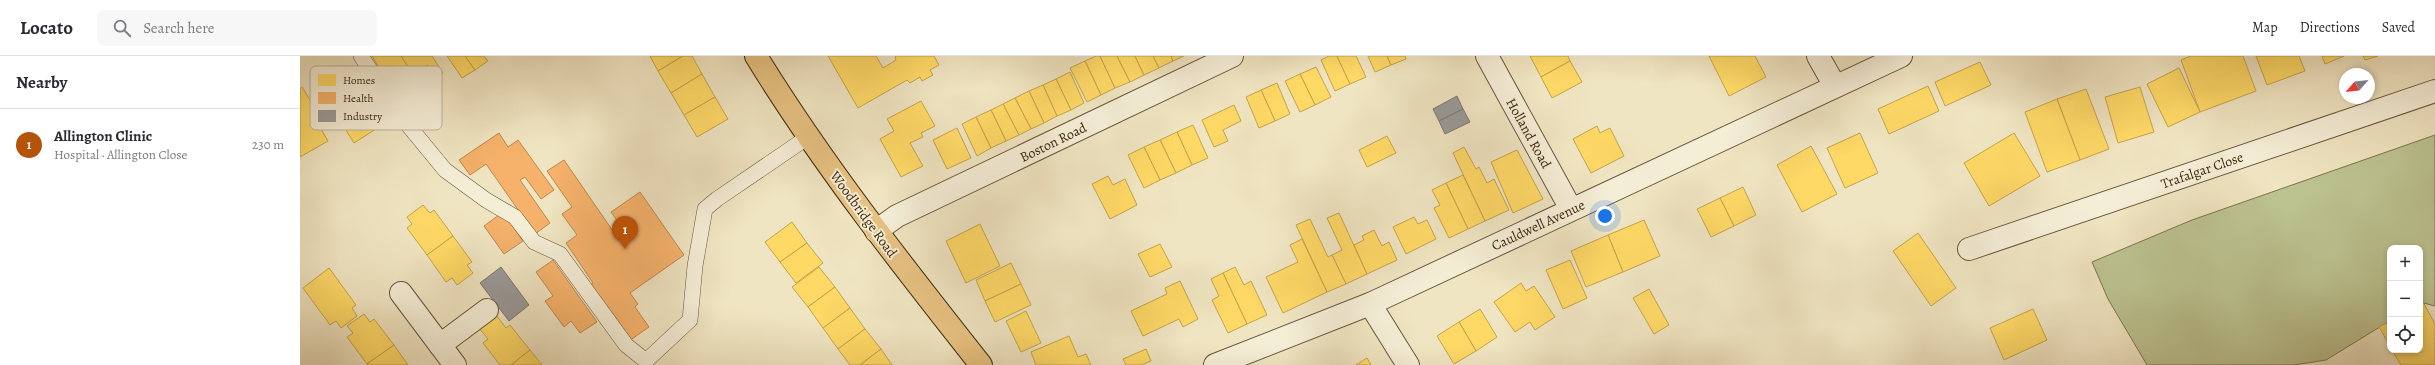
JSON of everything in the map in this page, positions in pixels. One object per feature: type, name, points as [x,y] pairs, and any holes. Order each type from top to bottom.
[{"type":"main road","name":"Woodbridge Road","points":[[759,57],[808,137],[876,232],[982,365]]},
{"type":"street","name":"Boston Road","points":[[876,232],[897,216],[1232,56]]},
{"type":"street","name":"Holland Road","points":[[1487,56],[1571,209]]},
{"type":"street","points":[[1818,56],[1834,86]]},
{"type":"street","name":"Cauldwell Avenue","points":[[1215,365],[1370,304],[1901,56]]},
{"type":"street","name":"Trafalgar Close","points":[[1969,248],[2435,91]]},
{"type":"street","points":[[402,293],[455,365]]},
{"type":"street","points":[[1370,304],[1408,365]]},
{"type":"street","points":[[440,345],[487,310]]},
{"type":"lane","points":[[361,56],[368,66]]},
{"type":"lane","points":[[412,130],[445,170],[486,200],[515,218],[534,242],[560,254],[626,345],[646,360],[690,320],[695,266],[705,209],[716,199],[808,137]]},
{"type":"green space","points":[[2435,135],[2435,306],[2423,303],[2423,245],[2387,245],[2387,323],[2326,360],[2294,365],[2147,365],[2108,299],[2092,262],[2192,220]]},
{"type":"building: Homes","points":[[372,56],[401,56],[408,66],[378,66]]},
{"type":"building: Homes","points":[[401,56],[432,56],[438,66],[428,65],[408,66]]},
{"type":"building: Homes","points":[[447,56],[465,56],[475,70],[462,78]]},
{"type":"building: Homes","points":[[465,56],[484,56],[488,61],[475,70]]},
{"type":"building: Homes","points":[[650,56],[683,56],[658,71]]},
{"type":"building: Homes","points":[[683,56],[692,56],[702,74],[671,93],[658,71]]},
{"type":"building: Homes","points":[[828,56],[876,56],[883,68],[896,60],[895,56],[934,56],[939,65],[930,70],[933,75],[922,81],[920,77],[910,83],[907,80],[858,108]]},
{"type":"building: Homes","points":[[1096,56],[1100,56],[1115,88],[1101,95],[1085,61]]},
{"type":"building: Homes","points":[[1100,56],[1117,56],[1130,82],[1115,88]]},
{"type":"building: Homes","points":[[1117,56],[1135,56],[1144,75],[1130,82]]},
{"type":"building: Homes","points":[[1135,56],[1153,56],[1159,68],[1144,75]]},
{"type":"building: Homes","points":[[1153,56],[1171,56],[1173,61],[1159,68]]},
{"type":"building: Homes","points":[[1171,56],[1184,56],[1173,61]]},
{"type":"building: Homes","points":[[1329,56],[1337,56],[1350,84],[1335,91],[1321,60]]},
{"type":"building: Homes","points":[[1337,56],[1356,56],[1366,77],[1350,84]]},
{"type":"building: Homes","points":[[1368,56],[1387,56],[1391,65],[1375,72]]},
{"type":"building: Homes","points":[[1387,56],[1405,56],[1406,59],[1391,65]]},
{"type":"building: Homes","points":[[1530,56],[1568,56],[1570,61],[1541,77]]},
{"type":"building: Homes","points":[[1709,56],[1755,56],[1766,77],[1729,96]]},
{"type":"building: Homes","points":[[2191,56],[2243,56],[2256,91],[2200,112],[2181,60]]},
{"type":"building: Homes","points":[[2256,56],[2299,56],[2305,71],[2267,85]]},
{"type":"building: Homes","points":[[2322,56],[2344,56],[2325,64]]},
{"type":"building: Homes","points":[[2363,56],[2378,56],[2365,60]]},
{"type":"building: Homes","points":[[1085,61],[1101,95],[1087,102],[1070,68]]},
{"type":"building: Homes","points":[[1570,61],[1582,82],[1552,98],[1541,77]]},
{"type":"building: Homes","points":[[1980,62],[1991,85],[1945,106],[1935,82]]},
{"type":"building: Homes","points":[[1316,67],[1331,97],[1315,105],[1300,74]]},
{"type":"building: Homes","points":[[2179,68],[2200,112],[2168,127],[2147,84]]},
{"type":"building: Homes","points":[[1070,72],[1084,103],[1071,110],[1056,79]]},
{"type":"building: Homes","points":[[702,74],[715,97],[684,115],[671,93]]},
{"type":"building: Homes","points":[[1300,74],[1315,105],[1300,112],[1285,81]]},
{"type":"building: Homes","points":[[1056,79],[1071,110],[1057,116],[1043,85]]},
{"type":"building: Homes","points":[[1277,83],[1290,114],[1275,121],[1261,90]]},
{"type":"building: Homes","points":[[1043,85],[1057,116],[1044,123],[1029,91]]},
{"type":"building: Homes","points":[[1928,86],[1939,111],[1889,134],[1878,109]]},
{"type":"building: Homes","points":[[302,87],[310,100],[310,130],[322,130],[328,141],[300,157],[300,89]]},
{"type":"building: Homes","points":[[2140,87],[2154,132],[2118,143],[2105,97]]},
{"type":"building: Homes","points":[[2086,89],[2109,149],[2080,160],[2057,99]]},
{"type":"building: Homes","points":[[1261,90],[1275,121],[1259,128],[1246,97]]},
{"type":"building: Homes","points":[[1029,91],[1044,123],[1031,129],[1015,98]]},
{"type":"building: Homes","points":[[715,97],[728,119],[697,137],[684,115]]},
{"type":"building: Homes","points":[[1015,98],[1031,129],[1019,135],[1003,104]]},
{"type":"building: Homes","points":[[2057,99],[2080,160],[2047,172],[2025,112]]},
{"type":"building: Homes","points":[[921,101],[935,126],[921,133],[923,137],[910,143],[923,166],[901,177],[880,139],[894,131],[887,119]]},
{"type":"building: Homes","points":[[1003,104],[1019,135],[1006,141],[991,110]]},
{"type":"building: Homes","points":[[1234,105],[1241,121],[1223,130],[1228,141],[1214,147],[1202,120]]},
{"type":"building: Homes","points":[[991,110],[1006,141],[991,148],[976,117]]},
{"type":"building: Homes","points":[[976,117],[991,148],[977,156],[962,124]]},
{"type":"building: Homes","points":[[1193,125],[1208,158],[1192,165],[1177,132]]},
{"type":"building: Homes","points":[[1597,126],[1600,133],[1610,128],[1624,156],[1591,173],[1573,139]]},
{"type":"building: Homes","points":[[957,128],[971,158],[947,169],[933,140]]},
{"type":"building: Homes","points":[[346,130],[374,130],[354,143]]},
{"type":"building: Homes","points":[[1177,132],[1192,165],[1176,173],[1160,140]]},
{"type":"building: Homes","points":[[1860,133],[1878,173],[1845,188],[1827,148]]},
{"type":"building: Homes","points":[[2014,133],[2040,176],[1989,206],[1964,163]]},
{"type":"building: Homes","points":[[1387,136],[1396,153],[1367,167],[1359,150]]},
{"type":"building: Homes","points":[[1160,140],[1176,173],[1160,180],[1144,147]]},
{"type":"building: Homes","points":[[1811,146],[1837,194],[1802,212],[1777,165]]},
{"type":"building: Homes","points":[[1144,147],[1160,180],[1144,188],[1128,155]]},
{"type":"building: Homes","points":[[1464,147],[1476,169],[1479,167],[1487,183],[1494,179],[1509,210],[1485,221],[1453,153]]},
{"type":"building: Homes","points":[[1517,150],[1543,199],[1513,213],[1491,162]]},
{"type":"building: Homes","points":[[1463,175],[1485,221],[1468,229],[1446,183]]},
{"type":"building: Homes","points":[[1108,176],[1113,185],[1125,179],[1137,205],[1110,219],[1092,184]]},
{"type":"building: Homes","points":[[1446,183],[1468,229],[1449,238],[1434,208],[1440,205],[1432,190]]},
{"type":"building: Homes","points":[[1743,187],[1756,215],[1734,226],[1720,198]]},
{"type":"building: Homes","points":[[1720,198],[1734,226],[1711,237],[1697,209]]},
{"type":"building: Homes","points":[[423,205],[430,213],[434,210],[453,236],[427,255],[407,228],[412,224],[407,217]]},
{"type":"building: Homes","points":[[1339,213],[1367,274],[1346,284],[1332,255],[1342,250],[1327,218]]},
{"type":"building: Homes","points":[[1414,217],[1418,224],[1427,220],[1436,239],[1406,254],[1393,227]]},
{"type":"building: Homes","points":[[1310,219],[1328,257],[1332,255],[1346,284],[1327,292],[1296,225]]},
{"type":"building: Homes","points":[[1644,220],[1660,256],[1623,272],[1608,235]]},
{"type":"building: Homes","points":[[792,222],[807,243],[780,262],[765,242]]},
{"type":"building: Homes","points":[[980,224],[1000,266],[966,283],[946,241]]},
{"type":"building: Homes","points":[[1374,230],[1382,246],[1389,242],[1397,260],[1367,274],[1354,245],[1364,240],[1362,236]]},
{"type":"building: Homes","points":[[1918,233],[1956,288],[1931,306],[1893,251]]},
{"type":"building: Homes","points":[[1608,235],[1623,272],[1586,287],[1571,251]]},
{"type":"building: Homes","points":[[453,236],[472,262],[467,265],[473,273],[457,285],[452,278],[446,282],[427,255]]},
{"type":"building: Homes","points":[[1302,239],[1327,292],[1283,313],[1266,277],[1298,262],[1290,245]]},
{"type":"building: Homes","points":[[807,243],[823,263],[796,283],[780,262]]},
{"type":"building: Homes","points":[[1160,244],[1172,267],[1150,277],[1138,254]]},
{"type":"building: Homes","points":[[1570,260],[1587,298],[1563,309],[1546,270]]},
{"type":"building: Homes","points":[[1011,263],[1021,284],[985,301],[976,280]]},
{"type":"building: Homes","points":[[819,267],[835,287],[808,307],[792,287]]},
{"type":"building: Homes","points":[[1235,267],[1244,285],[1251,281],[1267,315],[1247,324],[1223,273]]},
{"type":"building: Homes","points":[[329,268],[356,305],[352,308],[357,316],[341,328],[336,321],[330,325],[303,288]]},
{"type":"building: Homes","points":[[1223,273],[1247,324],[1228,333],[1212,300],[1219,296],[1211,279]]},
{"type":"building: Homes","points":[[1180,281],[1198,319],[1183,327],[1179,319],[1143,336],[1131,311],[1167,294],[1165,288]]},
{"type":"building: Homes","points":[[1521,283],[1526,291],[1534,286],[1555,317],[1535,330],[1530,322],[1515,332],[1494,302]]},
{"type":"building: Homes","points":[[1021,284],[1031,305],[995,322],[985,301]]},
{"type":"building: Homes","points":[[835,287],[850,308],[823,328],[808,307]]},
{"type":"building: Homes","points":[[1649,289],[1669,325],[1654,334],[1633,298]]},
{"type":"building: Homes","points":[[2423,302],[2435,324],[2435,365],[2401,365],[2394,353],[2423,353]]},
{"type":"building: Homes","points":[[850,308],[865,329],[838,349],[823,328]]},
{"type":"building: Homes","points":[[1480,309],[1497,337],[1476,351],[1459,322]]},
{"type":"building: Homes","points":[[2033,309],[2047,340],[2004,360],[1990,328]]},
{"type":"building: Homes","points":[[1026,311],[1041,343],[1021,352],[1006,321]]},
{"type":"building: Homes","points":[[364,314],[370,322],[374,319],[394,345],[367,364],[347,337],[353,333],[347,326]]},
{"type":"building: Homes","points":[[496,315],[506,328],[510,325],[530,350],[511,365],[500,365],[483,343],[488,339],[479,328]]},
{"type":"building: Homes","points":[[1459,322],[1476,351],[1454,364],[1437,336]]},
{"type":"building: Homes","points":[[2387,323],[2387,341],[2379,327]]},
{"type":"building: Homes","points":[[865,329],[881,349],[860,365],[850,365],[838,349]]},
{"type":"building: Homes","points":[[1069,336],[1078,357],[1086,354],[1091,365],[1036,365],[1031,352]]},
{"type":"building: Homes","points":[[394,345],[408,365],[367,364]]},
{"type":"building: Homes","points":[[881,349],[892,365],[860,365]]},
{"type":"building: Homes","points":[[1146,349],[1151,361],[1141,365],[1126,365],[1123,359]]},
{"type":"building: Homes","points":[[530,350],[542,365],[511,365]]},
{"type":"building: Homes","points":[[1367,358],[1371,365],[1356,365]]},
{"type":"building: Health","points":[[499,133],[508,147],[518,140],[554,190],[541,199],[525,177],[520,180],[550,223],[535,234],[486,164],[470,175],[459,160]]},
{"type":"building: Health","points":[[564,160],[615,234],[623,229],[611,212],[640,192],[684,255],[630,293],[638,304],[635,307],[649,327],[629,341],[590,285],[593,283],[566,243],[577,235],[562,214],[572,207],[547,171]]},
{"type":"building: Health","points":[[503,212],[523,241],[504,254],[484,226]]},
{"type":"building: Health","points":[[553,260],[597,322],[580,333],[571,321],[564,327],[545,301],[553,296],[536,272]]},
{"type":"building: Industry","points":[[1457,96],[1463,109],[1439,121],[1433,109]]},
{"type":"building: Industry","points":[[1463,109],[1470,122],[1445,134],[1439,121]]},
{"type":"building: Industry","points":[[501,267],[529,305],[509,321],[480,283]]},
{"type":"place","name":"Allington Clinic","points":[[625,249]]}]
